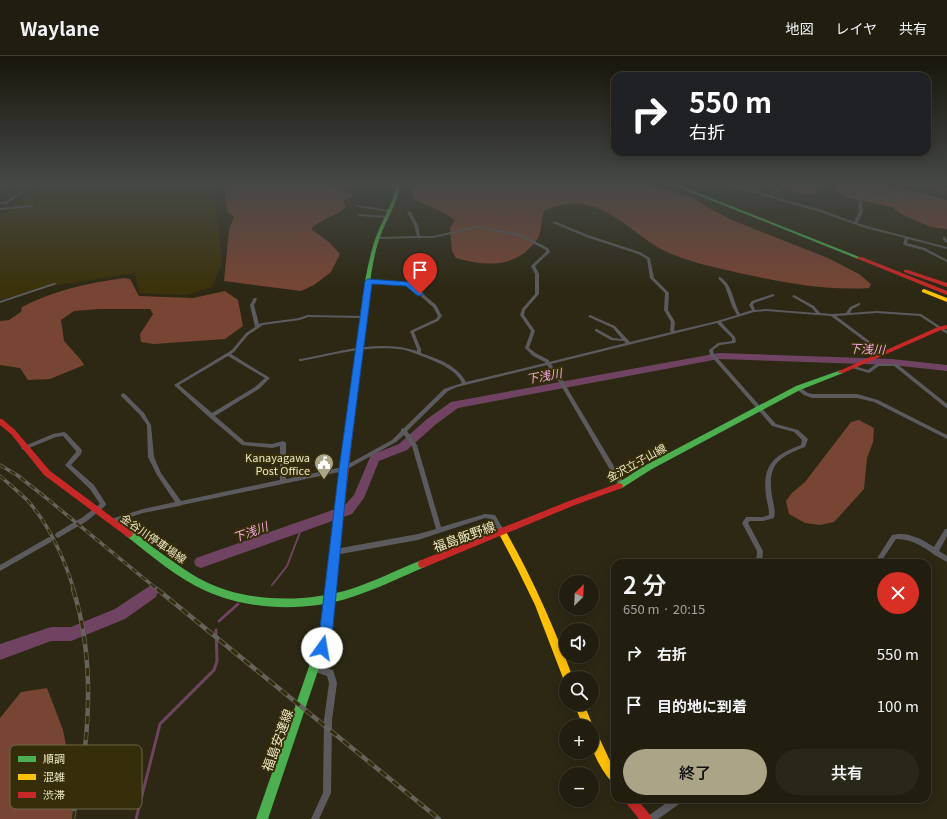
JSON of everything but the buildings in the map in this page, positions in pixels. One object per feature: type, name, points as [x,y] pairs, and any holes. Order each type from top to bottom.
[{"type":"main road","name":"福島安達線","points":[[262,819],[326,637],[344,469],[368,281],[378,238],[386,219]]},
{"type":"main road","points":[[758,219],[947,293]]},
{"type":"main road","points":[[764,219],[947,290]]},
{"type":"main road","points":[[776,226],[947,300]]},
{"type":"main road","points":[[790,229],[947,285]]},
{"type":"main road","name":"金沢立子山線","points":[[502,532],[622,485],[648,467],[798,388],[856,366],[879,354],[944,328],[947,323]]},
{"type":"main road","name":"金谷川停車場線","points":[[0,421],[9,429],[47,473],[166,562],[212,589],[258,600],[303,601],[329,599]]},
{"type":"main road","name":"福島飯野線","points":[[329,599],[351,593],[502,532],[520,563],[553,635],[566,671]]},
{"type":"main road","points":[[599,750],[611,772]]},
{"type":"main road","points":[[633,803],[646,819]]},
{"type":"street","points":[[413,219],[416,225],[419,238]]},
{"type":"street","points":[[842,219],[947,248]]},
{"type":"street","points":[[855,223],[858,219]]},
{"type":"street","points":[[554,222],[587,236],[639,253],[649,259],[652,278],[667,293],[666,310],[673,320],[672,330],[674,333]]},
{"type":"street","points":[[378,238],[434,238],[467,228],[484,227],[520,235],[547,249],[548,252],[533,266],[537,274],[537,294],[523,310],[522,315],[533,331],[527,348],[547,361],[622,485]]},
{"type":"street","points":[[907,238],[905,244],[924,249],[947,261]]},
{"type":"street","points":[[944,238],[947,242]]},
{"type":"street","points":[[720,278],[728,285],[734,308],[739,315]]},
{"type":"street","points":[[368,281],[385,284],[408,284],[435,306],[440,316],[437,320],[412,331],[419,349],[419,354]]},
{"type":"street","points":[[0,302],[55,284]]},
{"type":"street","points":[[754,311],[751,305],[752,302],[773,295]]},
{"type":"street","points":[[794,296],[813,307],[819,314]]},
{"type":"street","points":[[255,300],[252,305],[257,326]]},
{"type":"street","points":[[847,314],[851,308],[859,304]]},
{"type":"street","points":[[111,521],[143,511],[344,469],[394,441],[403,430],[446,390],[465,384],[718,322],[754,311],[775,309],[832,315],[877,312],[921,315],[944,328],[947,333]]},
{"type":"street","points":[[832,315],[879,354]]},
{"type":"street","points":[[283,482],[283,443],[272,446],[244,444],[176,385],[228,354],[257,326],[267,323],[300,319],[307,316],[363,317]]},
{"type":"street","points":[[590,316],[614,327],[629,344]]},
{"type":"street","points":[[718,322],[734,338],[734,342],[715,345],[711,350],[712,354],[774,425],[796,431],[805,439],[803,446],[780,455],[773,462],[768,476],[772,516],[763,519],[748,519],[745,523],[760,550],[759,559]]},
{"type":"street","points":[[596,330],[612,339],[624,340]]},
{"type":"street","points":[[301,360],[360,349],[398,348],[419,354],[449,366],[460,374],[465,384]]},
{"type":"street","points":[[211,416],[257,388],[268,378],[228,354]]},
{"type":"street","points":[[856,366],[869,372],[878,365],[895,365],[947,406]]},
{"type":"street","points":[[798,388],[806,394],[812,396],[857,396],[876,401],[947,437]]},
{"type":"street","points":[[123,395],[142,414],[149,425],[151,457],[160,474],[180,504]]},
{"type":"street","points":[[403,430],[414,445],[439,531]]},
{"type":"street","points":[[24,448],[55,435],[64,434],[80,453],[68,465],[92,486],[103,504],[58,535]]},
{"type":"street","points":[[335,552],[418,537],[485,516],[493,518],[502,532]]},
{"type":"street","points":[[935,552],[947,531]]},
{"type":"street","points":[[880,559],[894,537],[905,535],[915,539],[947,559]]},
{"type":"street","points":[[0,568],[49,540]]},
{"type":"street","points":[[315,669],[330,673],[333,683],[328,720],[327,793],[315,819]]},
{"type":"street","points":[[651,819],[673,803]]},
{"type":"shaded area","points":[[0,219],[218,219],[222,263],[212,287],[186,295],[139,293],[135,273],[52,286],[0,300]]},
{"type":"shaded area","points":[[233,219],[327,219],[311,229],[329,242],[340,254],[331,272],[314,285],[301,291],[224,281],[229,230]]},
{"type":"shaded area","points":[[453,219],[542,219],[538,238],[530,248],[511,260],[490,264],[456,258],[452,251],[450,228],[455,220]]},
{"type":"shaded area","points":[[617,219],[729,219],[828,258],[859,274],[871,284],[869,288],[853,289],[820,287],[771,280],[701,264],[681,258],[663,250]]},
{"type":"shaded area","points":[[911,219],[947,219],[947,229],[931,227]]},
{"type":"shaded area","points":[[124,278],[130,279],[139,296],[193,298],[225,291],[238,300],[243,326],[225,339],[154,344],[141,342],[140,334],[153,314],[150,309],[99,309],[74,311],[61,320],[64,341],[84,365],[50,379],[28,380],[20,368],[0,365],[0,321],[9,320],[21,312],[22,307],[47,296],[85,285]]},
{"type":"shaded area","points":[[859,420],[874,428],[873,442],[867,458],[864,489],[834,522],[820,525],[805,523],[789,514],[786,501],[792,493],[805,482],[851,422]]},
{"type":"shaded area","points":[[47,688],[63,730],[66,745],[10,745],[10,809],[72,809],[71,819],[0,819],[0,718],[21,692]]},
{"type":"waterway","name":"下浅川","points":[[201,562],[348,510],[358,498],[375,458],[403,447],[431,422],[455,405],[719,356],[892,362],[947,368]]},
{"type":"waterway","points":[[272,585],[287,566],[302,527]]},
{"type":"waterway","name":"下浅川","points":[[88,627],[120,614],[151,592]]},
{"type":"waterway","points":[[219,621],[238,604]]},
{"type":"waterway","name":"下浅川","points":[[0,652],[51,634],[71,634],[82,629]]},
{"type":"waterway","points":[[142,795],[160,724],[214,670],[217,661],[216,630]]},
{"type":"waterway","points":[[136,819],[139,809]]},
{"type":"railway","points":[[0,465],[17,475],[45,497],[158,590]]},
{"type":"railway","points":[[0,476],[28,501],[43,521],[61,554],[74,590]]},
{"type":"railway","points":[[73,589],[83,630],[88,671],[88,714],[85,745]]},
{"type":"railway","points":[[157,589],[439,819]]},
{"type":"railway","points":[[73,819],[75,809]]},
{"type":"traffic: fast","points":[[358,362],[372,260],[375,246],[386,219]]},
{"type":"traffic: fast","points":[[760,219],[860,258]]},
{"type":"traffic: fast","points":[[619,486],[649,467],[798,388],[841,372]]},
{"type":"traffic: fast","points":[[129,534],[200,583],[227,594],[262,601],[298,602],[334,598],[351,593],[422,564]]},
{"type":"traffic: fast","points":[[262,819],[325,635]]},
{"type":"traffic: slow","points":[[924,291],[947,300]]},
{"type":"traffic: slow","points":[[502,532],[521,567],[538,604],[565,671]]},
{"type":"traffic: slow","points":[[582,711],[585,719]]},
{"type":"traffic: slow","points":[[599,750],[611,772]]},
{"type":"traffic: jam","points":[[860,258],[947,293]]},
{"type":"traffic: jam","points":[[906,271],[947,285]]},
{"type":"traffic: jam","points":[[841,372],[940,328],[947,327]]},
{"type":"traffic: jam","points":[[325,635],[358,362]]},
{"type":"traffic: jam","points":[[0,421],[13,432],[47,473],[129,534]]},
{"type":"traffic: jam","points":[[422,564],[572,503],[619,486]]},
{"type":"traffic: jam","points":[[633,803],[646,819]]},
{"type":"place","name":"Kanayagawa Post Office","points":[[324,480]]},
{"type":"route","points":[[322,648],[326,637],[344,469],[368,281],[385,284],[408,284],[420,294]]}]
